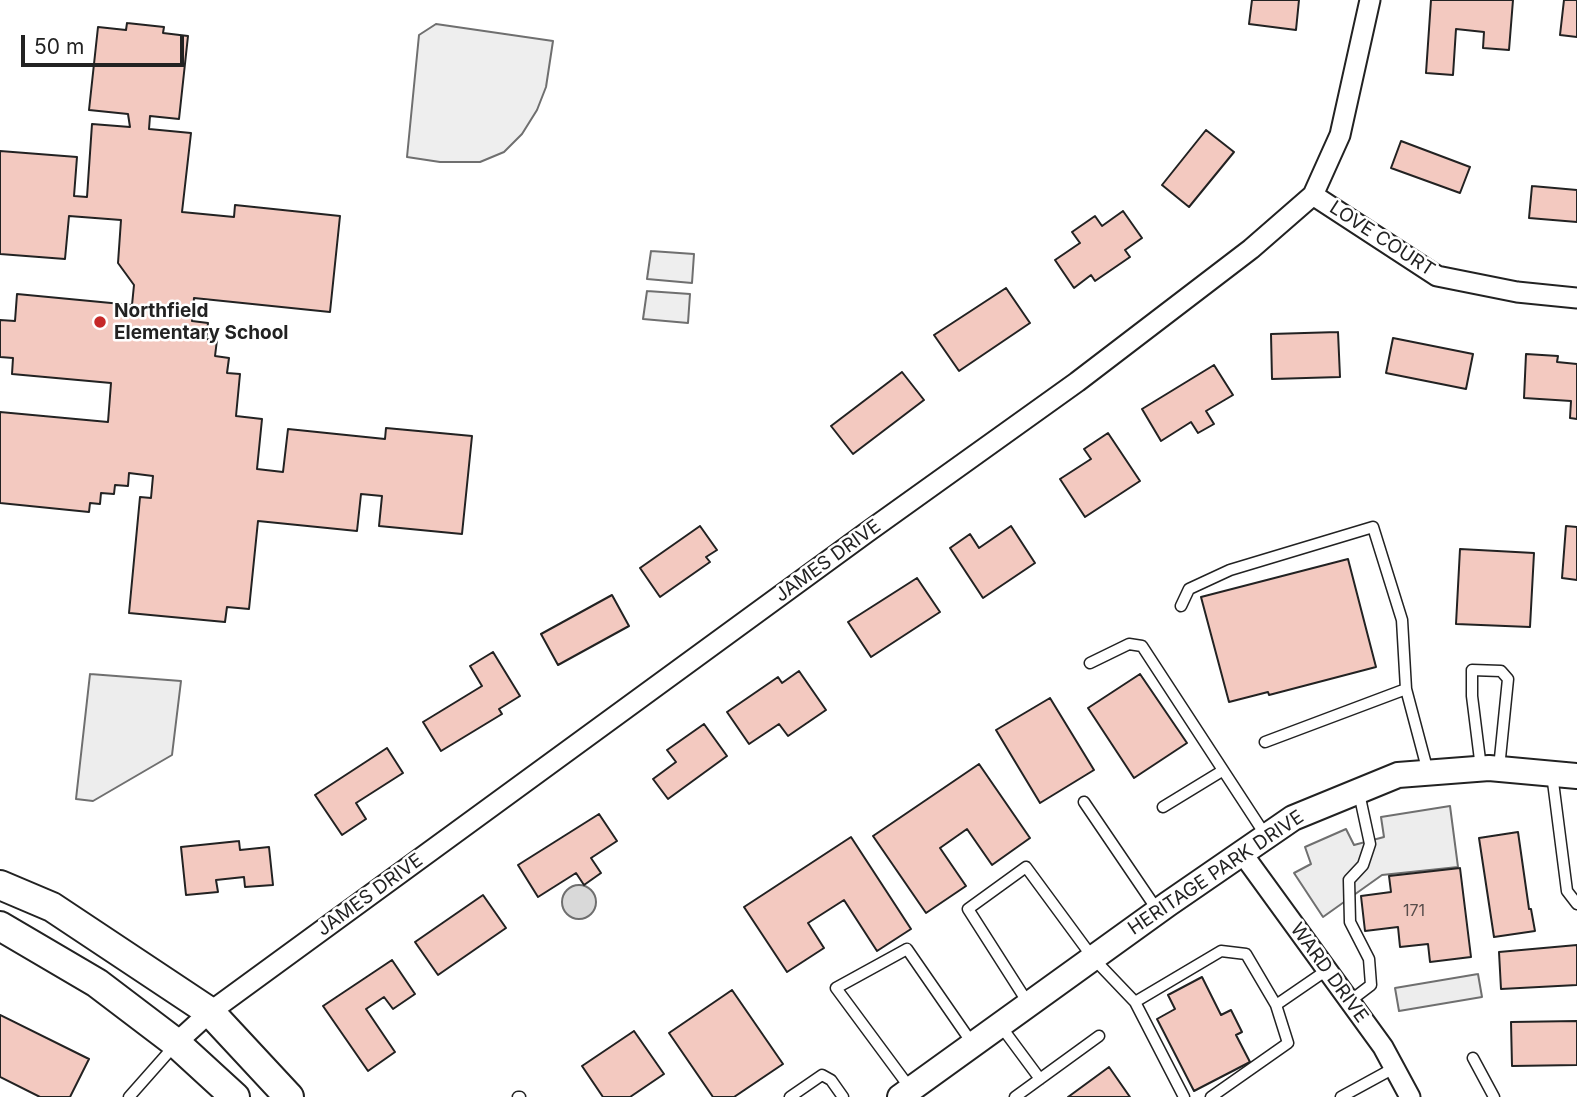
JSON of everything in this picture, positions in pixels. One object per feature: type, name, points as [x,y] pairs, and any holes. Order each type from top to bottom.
[{"type":"main road","points":[[0,885],[52,907],[210,1012],[289,1097]]},
{"type":"main road","points":[[0,926],[97,983],[176,1043],[235,1097]]},
{"type":"street","name":"JAMES DRIVE","points":[[176,1043],[210,1012],[1077,382],[1251,249],[1313,195],[1340,135],[1370,0]]},
{"type":"street","name":"LOVE COURT","points":[[1313,195],[1437,276],[1517,292],[1577,298]]},
{"type":"street","name":"HERITAGE PARK DRIVE","points":[[909,1095],[1028,1003],[1293,818],[1398,775],[1490,768],[1577,776]]},
{"type":"street","name":"WARD DRIVE","points":[[1242,853],[1383,1047],[1410,1097]]},
{"type":"lane","points":[[1181,606],[1189,589],[1230,570],[1373,527],[1402,620],[1406,689],[1428,773]]},
{"type":"lane","points":[[1090,663],[1129,644],[1142,646],[1266,836]]},
{"type":"lane","points":[[1472,670],[1501,671],[1508,679],[1490,768],[1472,696],[1472,670]]},
{"type":"lane","points":[[1265,742],[1406,689]]},
{"type":"lane","points":[[1163,807],[1222,771]]},
{"type":"lane","points":[[1552,774],[1566,891],[1577,904]]},
{"type":"lane","points":[[1350,1001],[1371,985],[1369,959],[1350,922],[1349,880],[1363,865],[1370,844],[1359,791]]},
{"type":"lane","points":[[1084,803],[1158,911]]},
{"type":"lane","points":[[1028,1003],[968,909],[1026,867],[1093,958],[1135,1002],[1184,1097]]},
{"type":"lane","points":[[909,1095],[836,988],[907,949],[973,1044]]},
{"type":"lane","points":[[1135,1002],[1221,951],[1246,954],[1276,1005],[1288,1043],[1211,1097]]},
{"type":"lane","points":[[1276,1005],[1327,970]]},
{"type":"lane","points":[[1000,1024],[1040,1079]]},
{"type":"lane","points":[[1015,1097],[1099,1036]]},
{"type":"lane","points":[[130,1097],[176,1043]]},
{"type":"lane","points":[[1473,1058],[1494,1097]]},
{"type":"lane","points":[[1341,1097],[1394,1068]]},
{"type":"lane","points":[[790,1097],[822,1075],[831,1080],[843,1097]]},
{"type":"shaded area","points":[[436,24],[553,41],[546,87],[537,110],[522,134],[504,152],[480,162],[440,162],[407,157],[419,35]]},
{"type":"shaded area","points":[[651,251],[694,254],[692,283],[647,279]]},
{"type":"shaded area","points":[[647,291],[690,294],[688,323],[643,319]]},
{"type":"shaded area","points":[[90,674],[181,681],[172,755],[93,801],[76,799]]},
{"type":"shaded area","points":[[1450,806],[1458,867],[1382,875],[1323,917],[1294,873],[1311,864],[1305,847],[1346,829],[1354,845],[1384,837],[1381,817]]},
{"type":"shaded area","points":[[579,885],[591,890],[596,902],[591,914],[579,919],[567,914],[562,902],[567,890]]},
{"type":"shaded area","points":[[1478,974],[1482,997],[1399,1011],[1395,988]]},
{"type":"building","points":[[1252,0],[1299,0],[1296,30],[1249,24]]},
{"type":"building","points":[[1431,0],[1513,0],[1509,50],[1483,48],[1484,32],[1456,29],[1453,75],[1426,73]]},
{"type":"building","points":[[1564,0],[1577,0],[1577,37],[1560,35]]},
{"type":"building","name":"Northfield Elementary School","points":[[127,23],[164,27],[163,33],[188,36],[179,119],[150,116],[149,129],[191,133],[182,212],[234,217],[235,205],[340,216],[330,312],[194,298],[192,321],[208,323],[206,339],[217,340],[215,356],[229,358],[227,373],[240,374],[236,416],[262,419],[257,469],[283,472],[288,429],[385,439],[386,428],[472,436],[462,534],[379,526],[382,496],[361,494],[357,531],[258,521],[249,609],[227,607],[225,622],[129,613],[140,497],[151,498],[153,476],[129,473],[128,486],[115,485],[114,494],[101,493],[100,504],[90,503],[89,512],[0,503],[0,412],[108,422],[111,383],[12,374],[13,358],[0,357],[0,320],[15,321],[17,294],[132,305],[134,285],[118,263],[121,220],[69,216],[65,259],[0,254],[0,151],[77,157],[74,196],[87,197],[92,124],[130,127],[128,114],[89,110],[98,27],[126,30]]},
{"type":"building","points":[[1206,130],[1234,152],[1189,207],[1162,185]]},
{"type":"building","points":[[1401,141],[1470,167],[1460,193],[1391,168]]},
{"type":"building","points":[[1532,186],[1577,190],[1577,222],[1529,218]]},
{"type":"building","points":[[1123,211],[1142,238],[1125,250],[1130,257],[1095,281],[1091,275],[1074,288],[1055,260],[1080,243],[1072,232],[1095,216],[1102,226]]},
{"type":"building","points":[[1006,288],[1030,323],[959,371],[934,335]]},
{"type":"building","points":[[1338,332],[1340,377],[1272,379],[1271,334]]},
{"type":"building","points":[[1393,338],[1473,354],[1466,389],[1386,373]]},
{"type":"building","points":[[1526,354],[1558,356],[1557,362],[1577,364],[1577,419],[1570,418],[1571,401],[1524,398]]},
{"type":"building","points":[[1214,365],[1233,395],[1206,411],[1214,424],[1198,433],[1191,422],[1161,441],[1142,409]]},
{"type":"building","points":[[902,372],[924,400],[853,454],[831,426]]},
{"type":"building","points":[[1108,433],[1140,481],[1085,517],[1060,479],[1091,459],[1084,449]]},
{"type":"building","points":[[700,526],[717,550],[706,557],[710,562],[660,597],[640,568]]},
{"type":"building","points":[[1011,526],[1035,563],[983,598],[950,548],[970,534],[979,548]]},
{"type":"building","points":[[1566,526],[1577,527],[1577,580],[1562,578]]},
{"type":"building","points":[[1460,549],[1534,553],[1530,627],[1456,624]]},
{"type":"building","points":[[1348,559],[1376,667],[1269,695],[1268,692],[1229,702],[1201,597]]},
{"type":"building","points":[[917,578],[940,612],[871,657],[848,622]]},
{"type":"building","points":[[612,595],[629,626],[558,665],[541,634]]},
{"type":"building","points":[[493,652],[520,696],[499,709],[502,714],[441,751],[423,722],[482,686],[470,666]]},
{"type":"building","points":[[799,671],[826,710],[788,736],[779,724],[749,744],[727,712],[778,677],[782,683]]},
{"type":"building","points":[[1140,674],[1187,743],[1134,778],[1088,708]]},
{"type":"building","points":[[1050,698],[1094,770],[1040,803],[996,730]]},
{"type":"building","points":[[704,724],[727,756],[668,799],[653,779],[676,762],[667,750]]},
{"type":"building","points":[[387,748],[403,773],[356,803],[366,819],[342,835],[315,795]]},
{"type":"building","points":[[979,764],[1030,838],[992,865],[967,829],[940,848],[966,886],[926,913],[873,836]]},
{"type":"building","points":[[599,814],[617,841],[591,858],[601,873],[584,885],[576,873],[538,897],[518,865]]},
{"type":"building","points":[[1518,832],[1529,909],[1535,931],[1494,937],[1479,838]]},
{"type":"building","points":[[851,837],[911,929],[877,951],[844,900],[808,923],[824,948],[787,972],[744,907]]},
{"type":"building","points":[[239,841],[240,850],[269,847],[273,885],[245,887],[244,877],[216,880],[218,892],[186,895],[181,847]]},
{"type":"building","points":[[1460,868],[1471,957],[1430,962],[1428,944],[1400,947],[1398,927],[1365,931],[1361,896],[1391,892],[1389,876]]},
{"type":"building","points":[[483,895],[506,928],[438,975],[415,942]]},
{"type":"building","points":[[1577,945],[1577,985],[1501,989],[1499,952]]},
{"type":"building","points":[[392,960],[415,994],[393,1009],[384,997],[366,1009],[395,1052],[368,1071],[323,1006]]},
{"type":"building","points":[[1202,977],[1221,1015],[1231,1010],[1242,1032],[1236,1035],[1250,1062],[1194,1091],[1157,1019],[1175,1009],[1168,995]]},
{"type":"building","points":[[732,990],[783,1064],[734,1097],[713,1097],[669,1033]]},
{"type":"building","points":[[0,1015],[89,1059],[70,1097],[40,1097],[0,1077]]},
{"type":"building","points":[[1577,1021],[1577,1065],[1512,1066],[1511,1022]]},
{"type":"building","points":[[634,1031],[664,1074],[630,1097],[603,1097],[582,1066]]},
{"type":"building","points":[[1109,1067],[1130,1097],[1068,1097]]},
{"type":"place","name":"Northfield Elementary School","points":[[100,322]]}]
